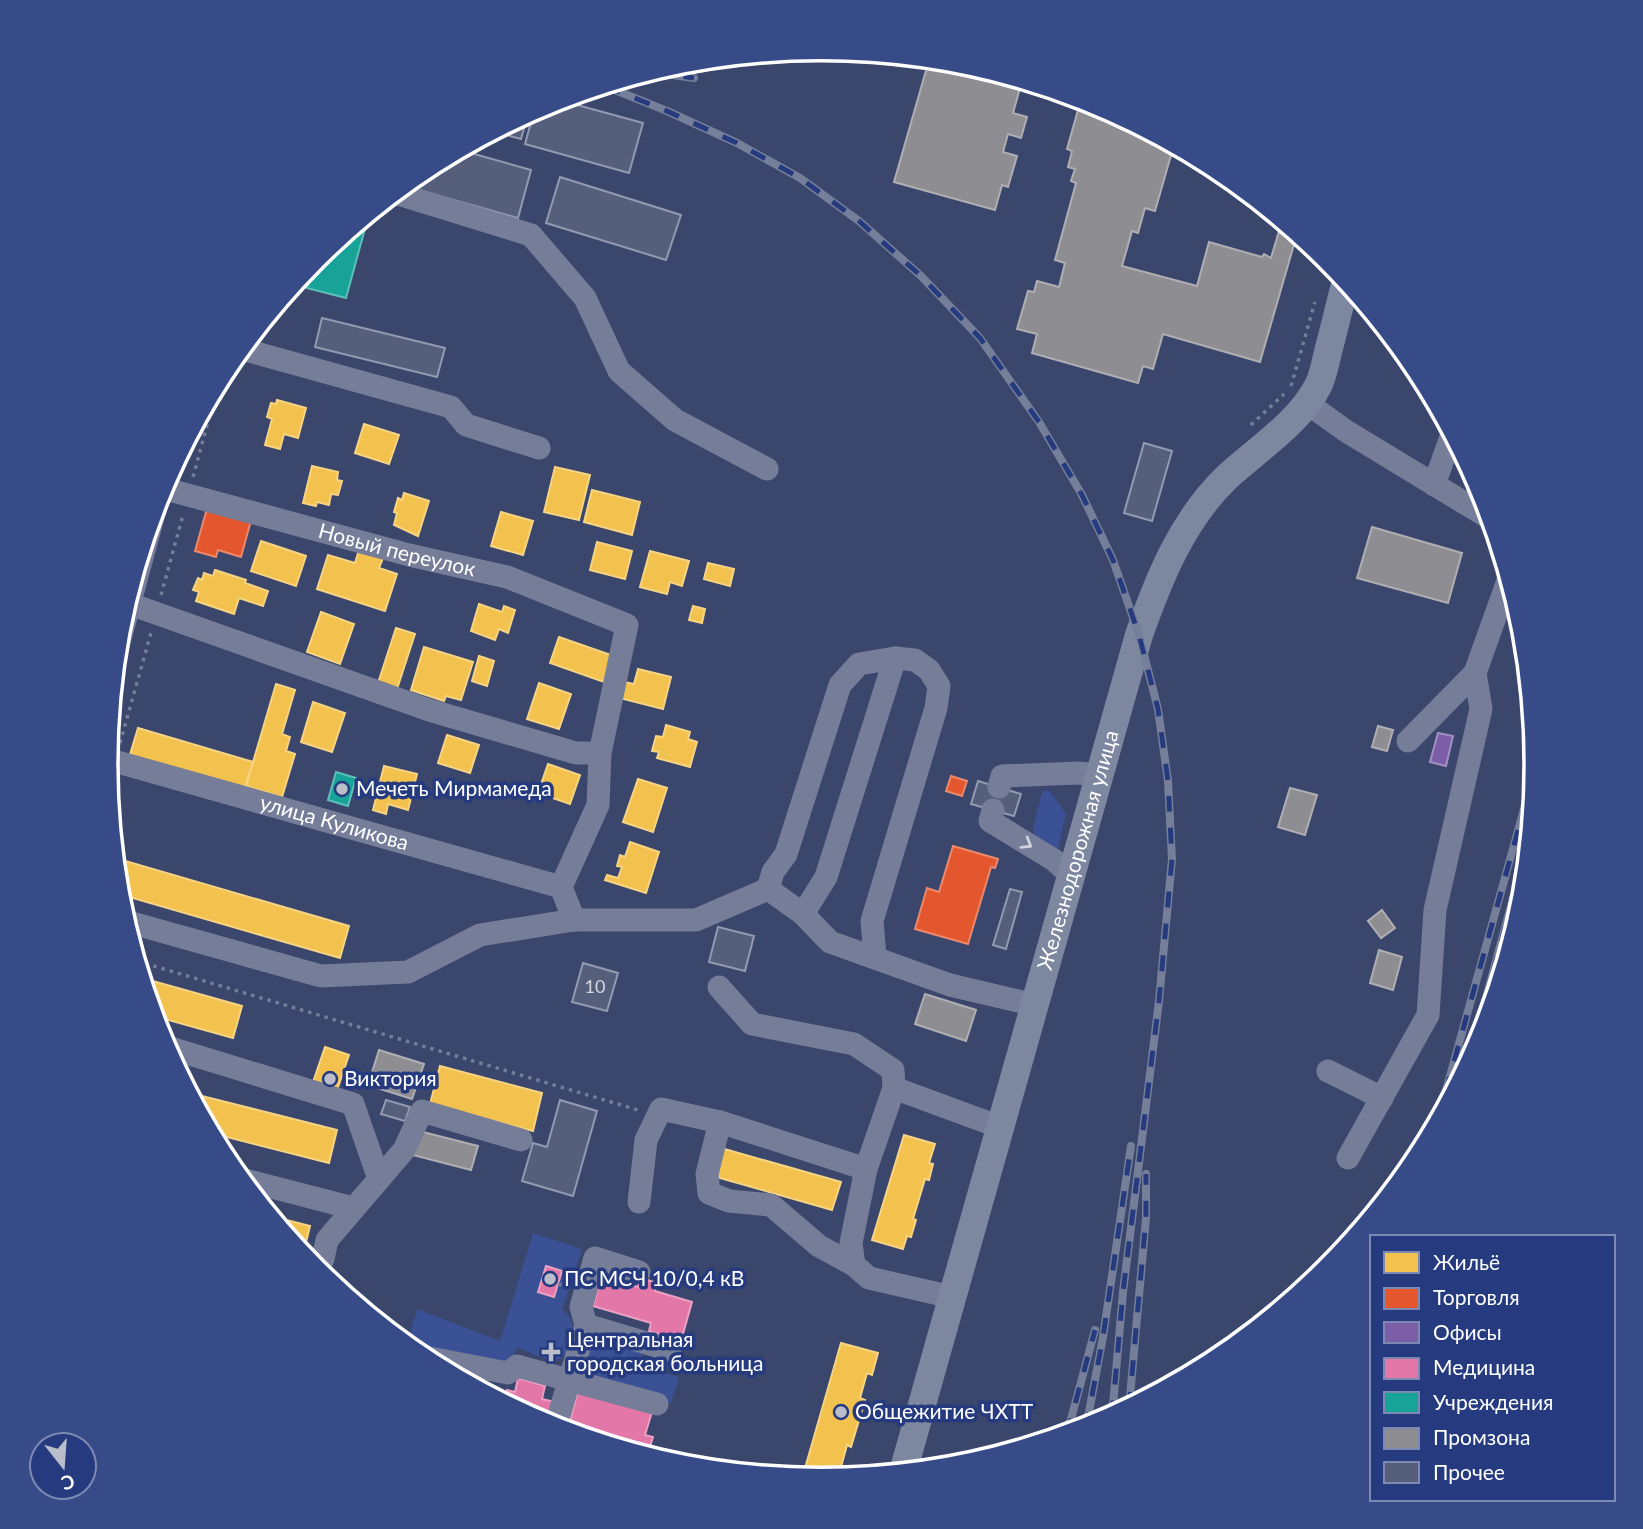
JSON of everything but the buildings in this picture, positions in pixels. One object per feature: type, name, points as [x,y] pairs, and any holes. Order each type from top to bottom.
[{"type":"main road","name":"Железнодорожная улица","points":[[906,1463],[1139,635],[1156,586],[1174,548],[1195,515],[1224,480],[1307,403],[1320,383],[1343,293]]},
{"type":"street","points":[[407,197],[531,235],[585,298],[619,372],[675,420],[767,469]]},
{"type":"street","points":[[253,352],[451,407],[466,425],[539,448]]},
{"type":"street","points":[[1307,403],[1346,431],[1477,511]]},
{"type":"street","points":[[1434,485],[1448,445]]},
{"type":"street","name":"Новый переулок","points":[[174,491],[409,555],[507,577],[628,625],[600,753]]},
{"type":"street","points":[[1408,741],[1475,673],[1504,593]]},
{"type":"street","points":[[136,607],[429,710],[576,753],[600,753],[598,806],[561,887],[574,920]]},
{"type":"street","points":[[803,914],[827,877],[895,658]]},
{"type":"street","points":[[768,889],[773,872],[786,854],[840,685],[859,664],[895,658],[915,660],[929,670],[939,685],[936,708],[872,921],[875,956]]},
{"type":"street","points":[[1349,1157],[1429,1015],[1435,911],[1481,709],[1475,673]]},
{"type":"street","name":"улица Куликова","points":[[118,762],[561,887]]},
{"type":"street","points":[[999,787],[1002,776],[1078,773],[1100,775]]},
{"type":"street","points":[[993,810],[990,821],[1054,860],[1071,876]]},
{"type":"street","points":[[768,889],[803,914],[830,942],[950,985],[1035,1005]]},
{"type":"street","points":[[137,924],[321,976],[408,972],[480,935],[574,920],[696,919],[768,889]]},
{"type":"street","points":[[719,987],[752,1024],[854,1044],[893,1070],[894,1088],[866,1169],[850,1243],[854,1265]]},
{"type":"street","points":[[180,1051],[353,1104],[379,1179]]},
{"type":"street","points":[[1328,1071],[1382,1098]]},
{"type":"street","points":[[894,1088],[1000,1127]]},
{"type":"street","points":[[639,1202],[646,1140],[661,1109],[720,1122],[866,1169]]},
{"type":"street","points":[[322,1260],[327,1240],[404,1150],[422,1111],[521,1140]]},
{"type":"street","points":[[720,1122],[706,1174],[709,1193],[729,1201],[771,1205],[819,1246],[854,1265],[869,1278],[952,1297]]},
{"type":"street","points":[[258,1184],[353,1208]]},
{"type":"street","points":[[558,1416],[586,1325],[581,1307],[595,1258],[639,1272]]},
{"type":"street","points":[[586,1325],[670,1350]]},
{"type":"street","points":[[461,1368],[508,1373],[517,1366],[657,1404]]},
{"type":"path","points":[[119,733],[156,615],[209,419]]},
{"type":"path","points":[[147,964],[643,1111],[661,1109]]},
{"type":"shaded area","points":[[1046,790],[1066,814],[1058,848],[1051,849],[1035,836],[1033,828],[1042,792]]},
{"type":"shaded area","points":[[533,1233],[582,1249],[562,1310],[570,1317],[573,1328],[570,1346],[560,1359],[550,1360],[517,1348],[510,1361],[498,1365],[436,1352],[410,1334],[417,1309],[500,1341]]},
{"type":"shaded area","points":[[601,1337],[643,1353],[644,1367],[679,1377],[671,1403],[581,1376],[589,1339]]},
{"type":"railway","points":[[680,76],[694,78]]},
{"type":"railway","points":[[619,91],[737,143],[800,178],[859,221],[921,276],[980,338],[1039,422],[1082,495],[1113,560],[1139,635],[1158,709],[1168,781],[1172,859],[1159,1001],[1123,1292],[1113,1404]]},
{"type":"railway","points":[[1448,1084],[1523,814]]},
{"type":"railway","points":[[1493,972],[1507,922]]},
{"type":"railway","points":[[1088,1415],[1103,1337],[1131,1146]]},
{"type":"railway","points":[[1130,1396],[1146,1218],[1146,1174]]},
{"type":"railway","points":[[1070,1422],[1095,1330]]},
{"type":"place","name":"Мечеть Мирмамеда","points":[[342,789]]},
{"type":"place","name":"Виктория","points":[[330,1079]]},
{"type":"place","name":"ПС МСЧ 10/0,4 кВ","points":[[550,1279]]},
{"type":"place","name":"Центральная городская больница","points":[[551,1352]]},
{"type":"place","name":"Общежитие ЧХТТ","points":[[841,1412]]}]
